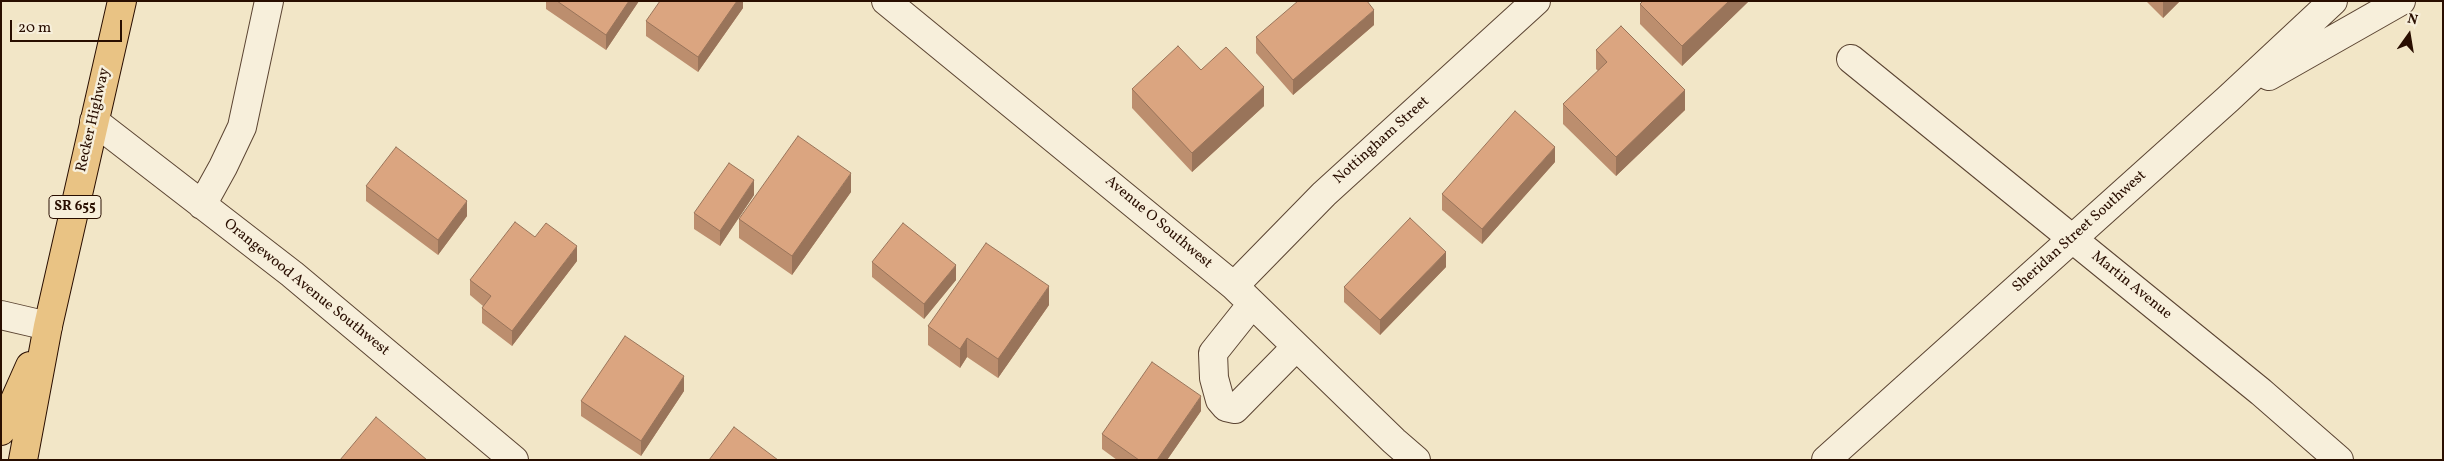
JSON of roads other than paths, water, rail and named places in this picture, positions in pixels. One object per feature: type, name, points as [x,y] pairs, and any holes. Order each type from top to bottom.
[{"type":"main road","name":"Recker Highway","points":[[24,460],[48,326],[122,1]]},
{"type":"main road","name":"Recker Highway","points":[[1,431],[48,326]]},
{"type":"street","points":[[202,205],[242,127],[269,1]]},
{"type":"street","name":"Avenue O Southwest","points":[[886,1],[1243,295],[1416,460]]},
{"type":"street","name":"Nottingham Street","points":[[1296,347],[1235,410],[1226,408],[1220,400],[1214,378],[1213,353],[1243,295],[1324,194],[1536,1]]},
{"type":"street","name":"Sheridan Street Southwest","points":[[1826,460],[2228,99],[2333,1]]},
{"type":"street","points":[[2228,99],[2400,1]]},
{"type":"street","name":"Martin Avenue","points":[[1851,59],[2254,386],[2339,460]]},
{"type":"street","name":"Orangewood Avenue Southwest","points":[[94,121],[292,274],[514,460]]},
{"type":"street","points":[[1,315],[48,326]]}]
